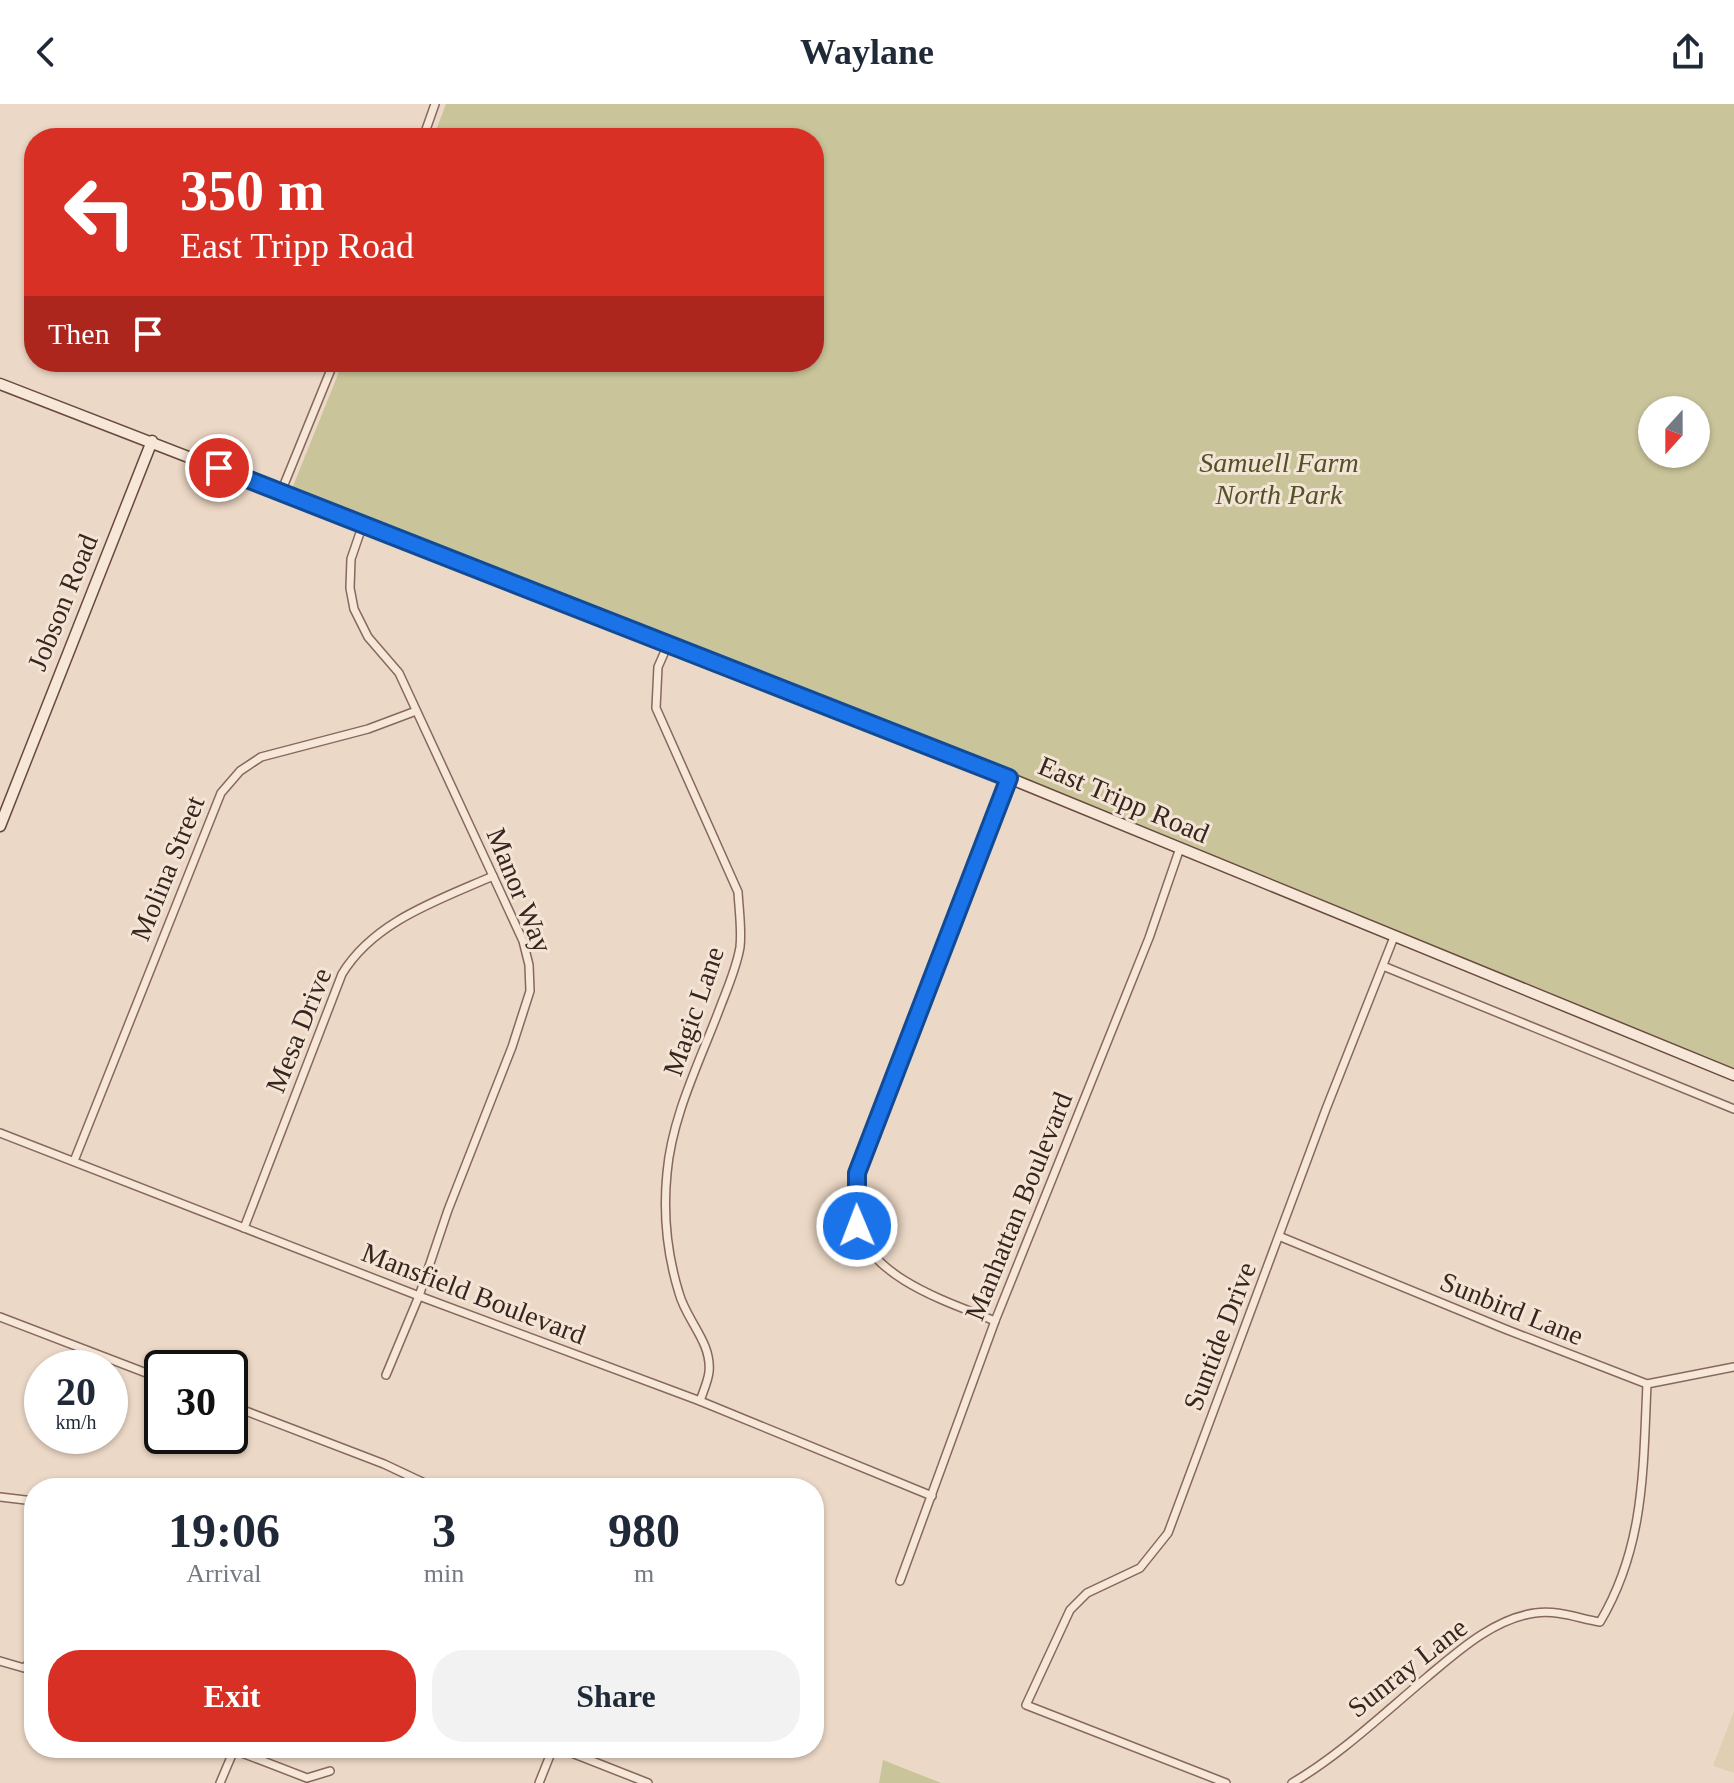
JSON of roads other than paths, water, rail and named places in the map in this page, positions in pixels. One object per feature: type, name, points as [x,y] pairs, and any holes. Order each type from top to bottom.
[{"type":"street","points":[[427,128],[435,104]]},
{"type":"street","points":[[281,492],[330,372]]},
{"type":"street","name":"East Tripp Road","points":[[0,384],[669,642],[1734,1075]]},
{"type":"street","name":"Jobson Road","points":[[0,826],[152,441]]},
{"type":"street","name":"Manor Way","points":[[363,524],[351,559],[350,588],[354,609],[368,637],[399,673],[523,941],[529,965],[530,991],[419,1296],[386,1375]]},
{"type":"street","name":"Magic Lane","points":[[669,642],[658,667],[656,708],[738,892],[739,911],[740,948],[677,1123],[667,1171],[665,1216],[672,1266],[679,1297],[704,1344],[709,1361],[709,1373],[700,1401]]},
{"type":"street","name":"Molina Street","points":[[74,1161],[221,793],[240,771],[261,757],[368,729],[416,711]]},
{"type":"street","points":[[995,1321],[906,1283],[875,1256],[865,1241],[857,1226],[855,1202],[857,1173],[1009,778]]},
{"type":"street","name":"Manhattan Boulevard","points":[[900,1581],[995,1321],[1149,938],[1180,848]]},
{"type":"street","name":"Mesa Drive","points":[[244,1228],[342,974],[351,959],[381,930],[493,876]]},
{"type":"street","name":"Suntide Drive","points":[[1226,1783],[1026,1705],[1070,1610],[1087,1593],[1140,1568],[1168,1533],[1281,1237],[1326,1109],[1394,937]]},
{"type":"street","points":[[1383,966],[1734,1109]]},
{"type":"street","name":"Mansfield Boulevard","points":[[0,1133],[419,1296],[700,1401],[932,1496]]},
{"type":"street","name":"Sunbird Lane","points":[[1281,1237],[1647,1384]]},
{"type":"street","points":[[0,1317],[144,1372]]},
{"type":"street","points":[[1647,1384],[1734,1367]]},
{"type":"street","name":"Sunray Lane","points":[[1292,1783],[1480,1636],[1517,1618],[1537,1613],[1562,1612],[1600,1622],[1633,1546],[1642,1491],[1647,1384]]},
{"type":"street","points":[[248,1412],[414,1478]]},
{"type":"street","points":[[0,1497],[24,1500]]},
{"type":"street","points":[[0,1661],[24,1668]]},
{"type":"street","points":[[220,1783],[228,1758]]},
{"type":"street","points":[[255,1758],[307,1778],[330,1771]]},
{"type":"street","points":[[539,1783],[551,1758]]},
{"type":"street","points":[[582,1758],[648,1783]]},
{"type":"park label","name":"Samuell Farm North Park","points":[[1279,478]]}]
